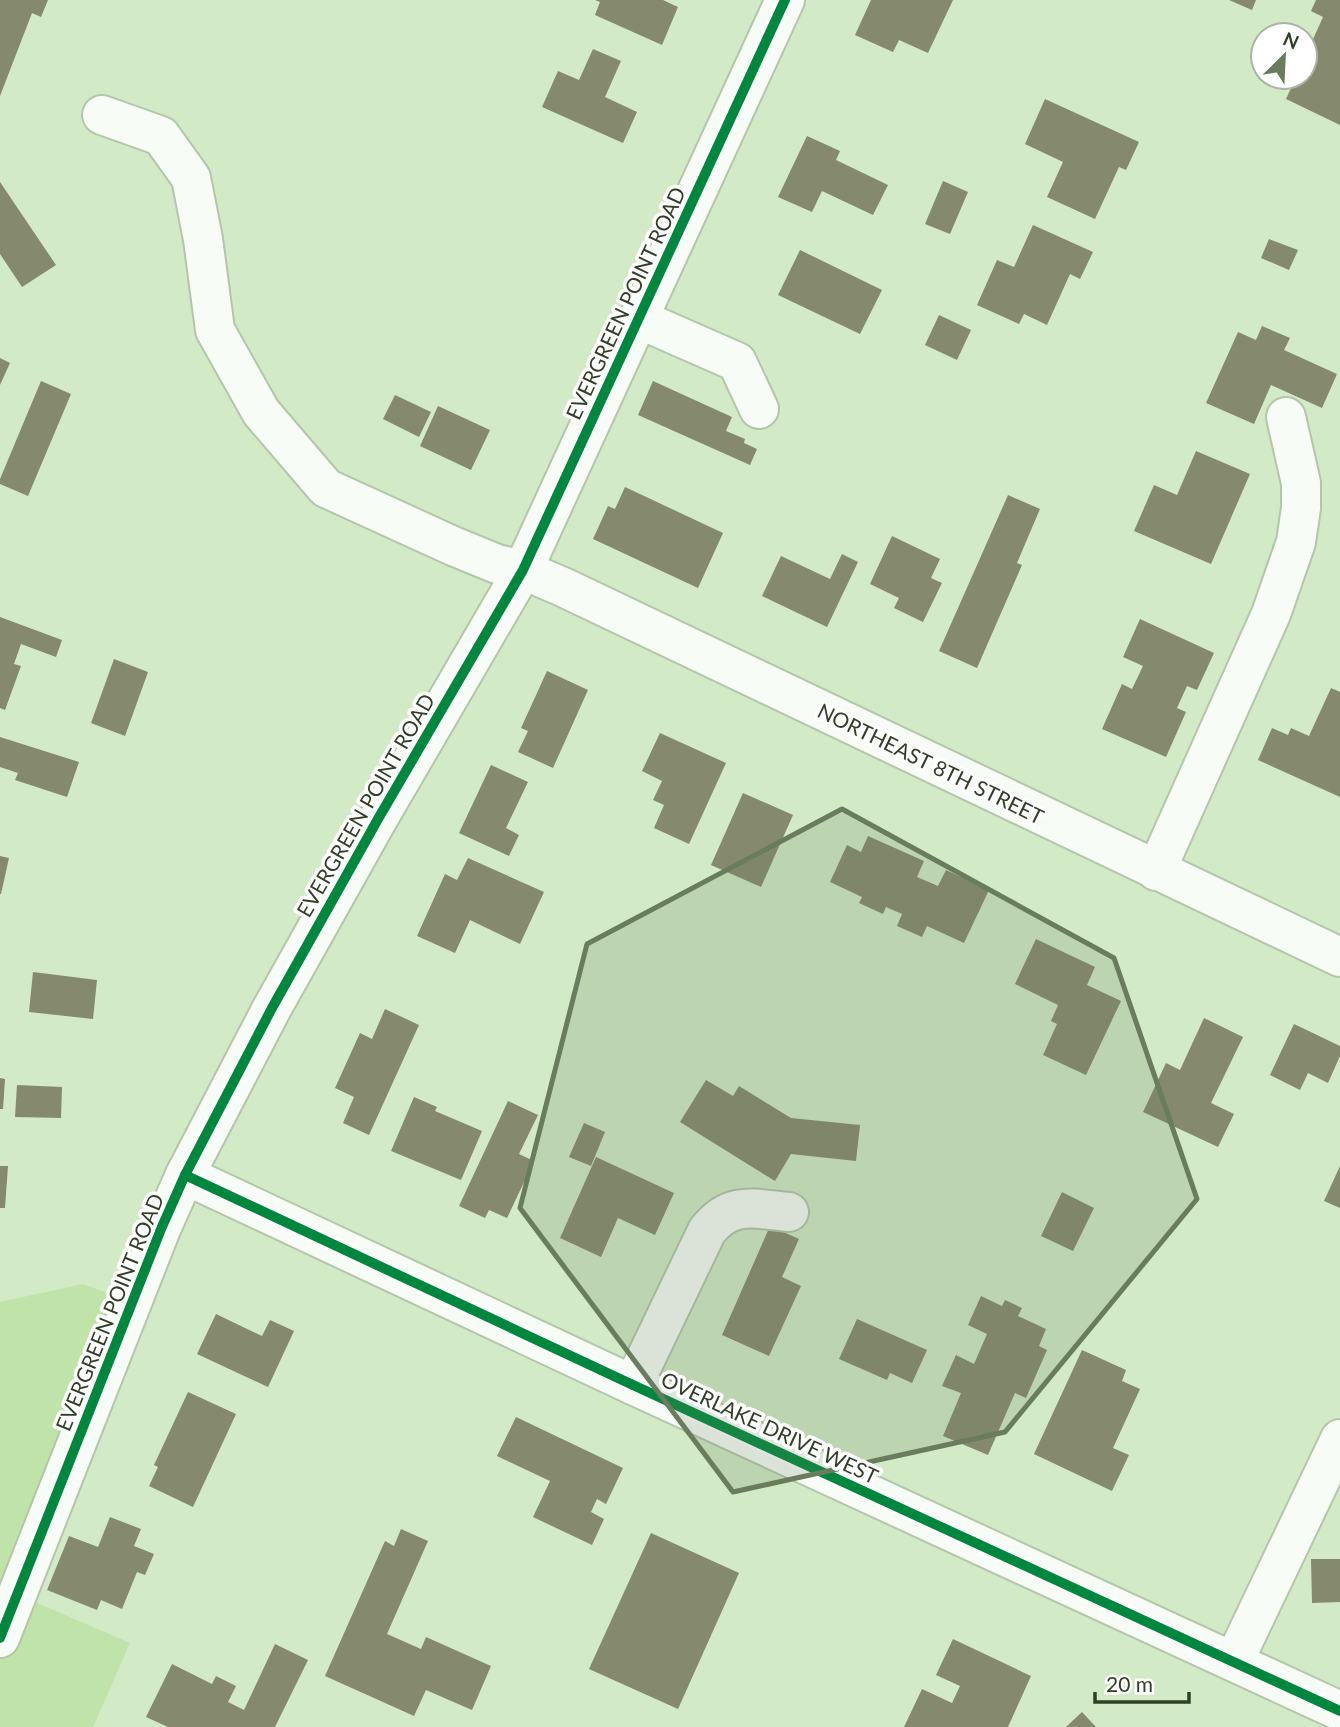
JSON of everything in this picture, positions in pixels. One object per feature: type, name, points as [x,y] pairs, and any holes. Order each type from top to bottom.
[{"type":"street","name":"EVERGREEN POINT ROAD","points":[[0,1638],[161,1229],[185,1175],[272,1008],[384,808],[523,570],[785,0]]},
{"type":"street","name":"NORTHEAST 8TH STREET","points":[[102,115],[160,136],[191,178],[203,239],[215,330],[261,412],[326,488],[460,549],[497,564],[523,570],[1340,957]]},
{"type":"street","points":[[639,319],[737,362],[759,409]]},
{"type":"street","points":[[1156,870],[1271,614],[1296,542],[1301,508],[1301,483],[1286,417]]},
{"type":"street","name":"OVERLAKE DRIVE WEST","points":[[185,1175],[1340,1711]]},
{"type":"street","points":[[633,1385],[707,1231],[716,1219],[738,1209],[789,1212]]},
{"type":"street","points":[[1234,1661],[1340,1439]]},
{"type":"highlighted area","points":[[842,809],[1114,958],[1197,1199],[1005,1432],[733,1492],[520,1208],[587,944]]},
{"type":"green space","points":[[83,1284],[145,1307],[28,1599],[130,1643],[93,1727],[0,1727],[0,1302]]},
{"type":"building","points":[[0,0],[48,0],[41,17],[32,13],[0,96]]},
{"type":"building","points":[[595,0],[663,0],[678,7],[662,45],[595,15],[600,2]]},
{"type":"building","points":[[871,0],[953,0],[928,53],[899,40],[893,52],[855,35]]},
{"type":"building","points":[[1229,0],[1256,0],[1252,10]]},
{"type":"building","points":[[1316,0],[1340,0],[1340,125],[1286,99],[1290,91],[1319,91],[1319,26],[1323,17],[1311,11]]},
{"type":"building","points":[[593,49],[621,61],[605,97],[637,112],[623,143],[542,107],[558,71],[579,80]]},
{"type":"building","points":[[1045,99],[1139,142],[1126,170],[1119,167],[1095,219],[1047,197],[1063,162],[1025,144]]},
{"type":"building","points":[[807,136],[840,151],[836,160],[888,185],[873,215],[822,191],[812,212],[778,197]]},
{"type":"building","points":[[943,181],[968,192],[950,234],[925,224]]},
{"type":"building","points":[[0,182],[56,265],[22,287],[0,254]]},
{"type":"building","points":[[1033,225],[1093,252],[1080,279],[1070,274],[1047,325],[1024,314],[1019,324],[977,305],[997,260],[1014,267]]},
{"type":"building","points":[[1269,239],[1298,250],[1289,270],[1261,258]]},
{"type":"building","points":[[800,250],[882,290],[860,334],[778,295]]},
{"type":"building","points":[[939,315],[971,330],[957,360],[925,345]]},
{"type":"building","points":[[1262,326],[1290,338],[1284,350],[1337,374],[1322,408],[1271,385],[1254,424],[1206,403],[1238,332],[1256,340]]},
{"type":"building","points":[[0,358],[10,363],[0,385]]},
{"type":"building","points":[[41,381],[71,394],[28,496],[0,484],[0,479]]},
{"type":"building","points":[[653,381],[732,417],[726,431],[745,439],[744,443],[757,449],[750,465],[638,415]]},
{"type":"building","points":[[395,395],[431,412],[419,437],[383,419]]},
{"type":"building","points":[[438,406],[490,430],[471,470],[420,446]]},
{"type":"building","points":[[1196,451],[1250,474],[1211,564],[1134,531],[1154,485],[1177,495]]},
{"type":"building","points":[[625,487],[723,533],[698,588],[593,539],[608,506],[615,509]]},
{"type":"building","points":[[1008,495],[1040,509],[1017,563],[1022,565],[977,668],[939,651]]},
{"type":"building","points":[[892,536],[940,559],[931,578],[942,583],[923,622],[894,608],[899,598],[870,584]]},
{"type":"building","points":[[842,554],[858,562],[827,627],[762,596],[781,556],[830,579]]},
{"type":"building","points":[[0,617],[62,640],[56,657],[21,644],[14,664],[21,666],[5,710],[0,708]]},
{"type":"building","points":[[1140,619],[1214,653],[1197,690],[1187,686],[1177,708],[1186,712],[1166,757],[1102,729],[1122,684],[1132,689],[1143,666],[1123,657]]},
{"type":"building","points":[[114,659],[148,672],[125,736],[91,723]]},
{"type":"building","points":[[547,671],[588,690],[553,768],[518,752],[528,731],[521,728]]},
{"type":"building","points":[[1331,688],[1340,692],[1340,797],[1258,760],[1272,728],[1288,735],[1291,728],[1309,736]]},
{"type":"building","points":[[660,733],[726,763],[689,844],[654,828],[664,805],[653,800],[662,781],[642,771]]},
{"type":"building","points":[[0,737],[79,762],[67,797],[15,780],[18,773],[0,767]]},
{"type":"building","points":[[491,765],[528,782],[506,828],[519,835],[509,856],[459,833]]},
{"type":"building","points":[[743,793],[793,815],[761,887],[711,865]]},
{"type":"building","points":[[868,836],[924,861],[917,877],[938,886],[946,870],[989,890],[964,943],[927,926],[922,937],[897,926],[902,914],[886,907],[883,914],[859,903],[862,897],[830,882],[847,845],[861,852]]},
{"type":"building","points":[[0,856],[9,858],[1,894],[0,894]]},
{"type":"building","points":[[468,858],[544,892],[520,944],[470,920],[455,953],[417,936],[445,874],[457,880]]},
{"type":"building","points":[[1036,939],[1095,967],[1087,985],[1121,1001],[1086,1075],[1043,1055],[1057,1024],[1051,1021],[1058,1005],[1015,984]]},
{"type":"building","points":[[33,972],[97,980],[93,1019],[29,1012]]},
{"type":"building","points":[[385,1009],[419,1025],[369,1135],[343,1123],[354,1097],[335,1088],[360,1033],[372,1039]]},
{"type":"building","points":[[1204,1018],[1243,1037],[1211,1103],[1234,1114],[1218,1147],[1143,1112],[1166,1063],[1180,1070]]},
{"type":"building","points":[[1294,1024],[1340,1046],[1340,1056],[1328,1083],[1308,1073],[1300,1090],[1270,1075]]},
{"type":"building","points":[[0,1078],[5,1079],[3,1109],[0,1109]]},
{"type":"building","points":[[706,1080],[733,1096],[739,1086],[791,1118],[860,1125],[856,1161],[791,1154],[775,1181],[680,1122]]},
{"type":"building","points":[[17,1085],[62,1087],[61,1118],[15,1117]]},
{"type":"building","points":[[414,1097],[437,1107],[435,1111],[482,1131],[461,1180],[391,1151]]},
{"type":"building","points":[[508,1101],[538,1115],[519,1154],[534,1161],[507,1218],[489,1210],[485,1218],[459,1206]]},
{"type":"building","points":[[584,1123],[605,1132],[591,1166],[569,1157]]},
{"type":"building","points":[[596,1157],[674,1193],[655,1235],[618,1218],[601,1257],[560,1238]]},
{"type":"building","points":[[0,1166],[8,1166],[5,1208],[0,1208]]},
{"type":"building","points":[[1340,1166],[1340,1208],[1324,1201]]},
{"type":"building","points":[[1062,1192],[1094,1208],[1073,1251],[1041,1236]]},
{"type":"building","points":[[770,1226],[799,1239],[782,1277],[801,1286],[769,1356],[722,1335]]},
{"type":"building","points":[[981,1296],[1002,1306],[1005,1300],[1022,1308],[1018,1316],[1046,1329],[1039,1346],[1047,1350],[1026,1398],[1015,1393],[988,1455],[943,1436],[961,1393],[942,1386],[956,1355],[974,1364],[987,1334],[968,1325]]},
{"type":"building","points":[[216,1314],[262,1336],[270,1320],[294,1331],[268,1387],[197,1354]]},
{"type":"building","points":[[857,1319],[927,1350],[912,1383],[890,1373],[887,1380],[839,1359]]},
{"type":"building","points":[[1082,1350],[1126,1370],[1122,1381],[1140,1389],[1113,1448],[1129,1455],[1112,1491],[1034,1454]]},
{"type":"building","points":[[188,1392],[236,1414],[193,1507],[149,1486],[158,1467],[154,1465]]},
{"type":"building","points":[[516,1417],[623,1468],[606,1504],[597,1499],[591,1512],[604,1519],[592,1545],[533,1517],[550,1481],[497,1456]]},
{"type":"building","points":[[110,1517],[141,1529],[134,1546],[154,1554],[145,1575],[137,1572],[122,1609],[101,1600],[97,1610],[47,1590],[69,1536],[98,1547]]},
{"type":"building","points":[[401,1529],[428,1541],[387,1634],[421,1649],[426,1637],[491,1666],[472,1710],[426,1690],[414,1716],[325,1676],[385,1541],[394,1546]]},
{"type":"building","points":[[651,1533],[739,1573],[678,1709],[589,1669]]},
{"type":"building","points":[[1311,1559],[1340,1559],[1340,1602],[1312,1603]]},
{"type":"building","points":[[953,1639],[1031,1676],[1008,1727],[904,1727],[922,1689],[952,1703],[960,1686],[936,1675]]},
{"type":"building","points":[[275,1644],[308,1660],[275,1727],[168,1727],[146,1717],[172,1664],[212,1684],[216,1676],[236,1686],[228,1702],[244,1710]]},
{"type":"building","points":[[1082,1712],[1096,1727],[1066,1727]]},
{"type":"cycle path","points":[[0,1638],[161,1229],[185,1175],[272,1008],[523,570],[785,0]]},
{"type":"cycle path","points":[[185,1175],[1340,1711]]}]
